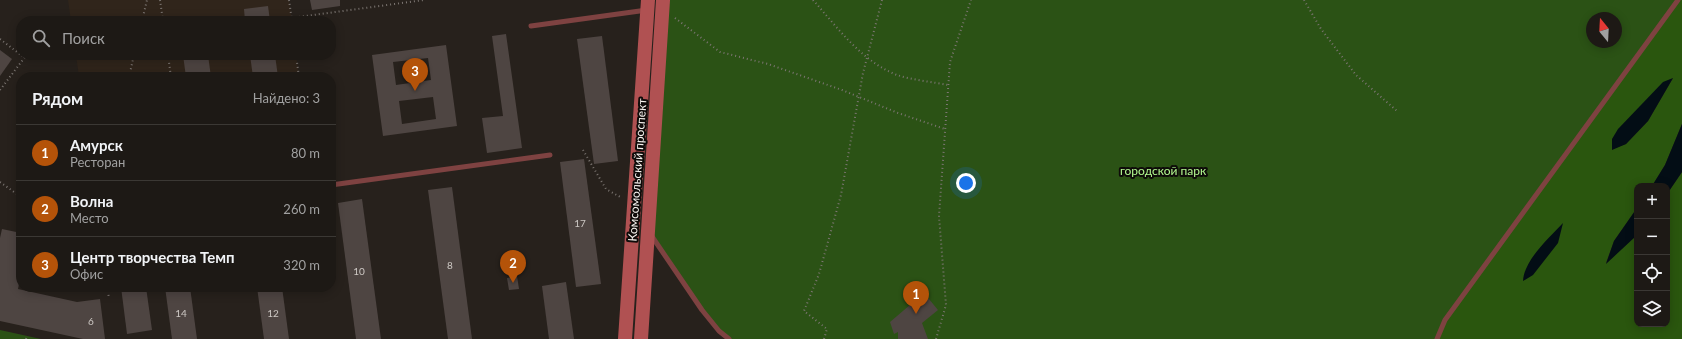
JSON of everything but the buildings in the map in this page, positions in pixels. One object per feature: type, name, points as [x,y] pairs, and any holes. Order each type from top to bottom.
[{"type":"street","name":"Комсомольский проспект","points":[[625,339],[648,5]]},
{"type":"street","name":"Комсомольский проспект","points":[[641,339],[664,5]]},
{"type":"lane","points":[[1437,339],[1445,320],[1678,0]]},
{"type":"lane","points":[[531,26],[648,5],[664,5]]},
{"type":"lane","points":[[336,183],[550,155]]},
{"type":"lane","points":[[648,230],[702,310],[719,331],[729,339]]},
{"type":"path","points":[[143,16],[147,0]]},
{"type":"path","points":[[160,0],[162,16]]},
{"type":"path","points":[[289,0],[291,16]]},
{"type":"path","points":[[312,16],[424,0]]},
{"type":"path","points":[[813,0],[853,46],[868,58],[897,75],[948,85]]},
{"type":"path","points":[[824,339],[827,329],[804,311],[819,274],[841,195],[859,97],[882,0]]},
{"type":"path","points":[[936,339],[946,305],[939,216],[950,62],[971,0]]},
{"type":"path","points":[[1304,0],[1321,29],[1356,75],[1397,111]]},
{"type":"path","points":[[664,5],[720,52],[768,64],[945,129]]},
{"type":"path","points":[[0,39],[16,51]]},
{"type":"path","points":[[0,90],[22,60]]},
{"type":"path","points":[[130,72],[133,60]]},
{"type":"path","points":[[169,60],[170,72]]},
{"type":"path","points":[[297,60],[298,72]]},
{"type":"path","points":[[583,150],[606,189],[625,200]]},
{"type":"path","points":[[0,182],[16,193]]},
{"type":"path","points":[[108,292],[109,298]]},
{"type":"shaded area","points":[[68,0],[289,0],[291,16],[70,16]]},
{"type":"shaded area","points":[[77,60],[297,60],[298,72],[78,72]]},
{"type":"shaded area","points":[[1673,78],[1648,121],[1626,144],[1612,150],[1612,139],[1618,129],[1663,82]]},
{"type":"shaded area","points":[[1682,124],[1682,172],[1670,190],[1670,183],[1654,183],[1665,165]]},
{"type":"shaded area","points":[[1634,212],[1634,238],[1606,264],[1614,241]]},
{"type":"shaded area","points":[[1563,223],[1558,243],[1533,275],[1523,281],[1524,273],[1532,257],[1544,242]]},
{"type":"green space","name":"городской парк","points":[[663,0],[1678,0],[1445,320],[1437,339],[729,339],[719,331],[648,231]]},
{"type":"green space","points":[[1678,0],[1682,0],[1682,124],[1665,165],[1654,183],[1634,183],[1634,212],[1614,241],[1606,263],[1634,238],[1634,327],[1670,327],[1670,190],[1682,172],[1682,339],[1437,339],[1445,320]],"holes":[[[1673,78],[1648,121],[1626,144],[1612,149]]]},
{"type":"green space","points":[[0,330],[41,339],[0,339]]},
{"type":"place","name":"Центр творчества Темп","points":[[415,91]]},
{"type":"place","name":"Волна","points":[[513,283]]},
{"type":"place","name":"Амурск","points":[[916,314]]}]
